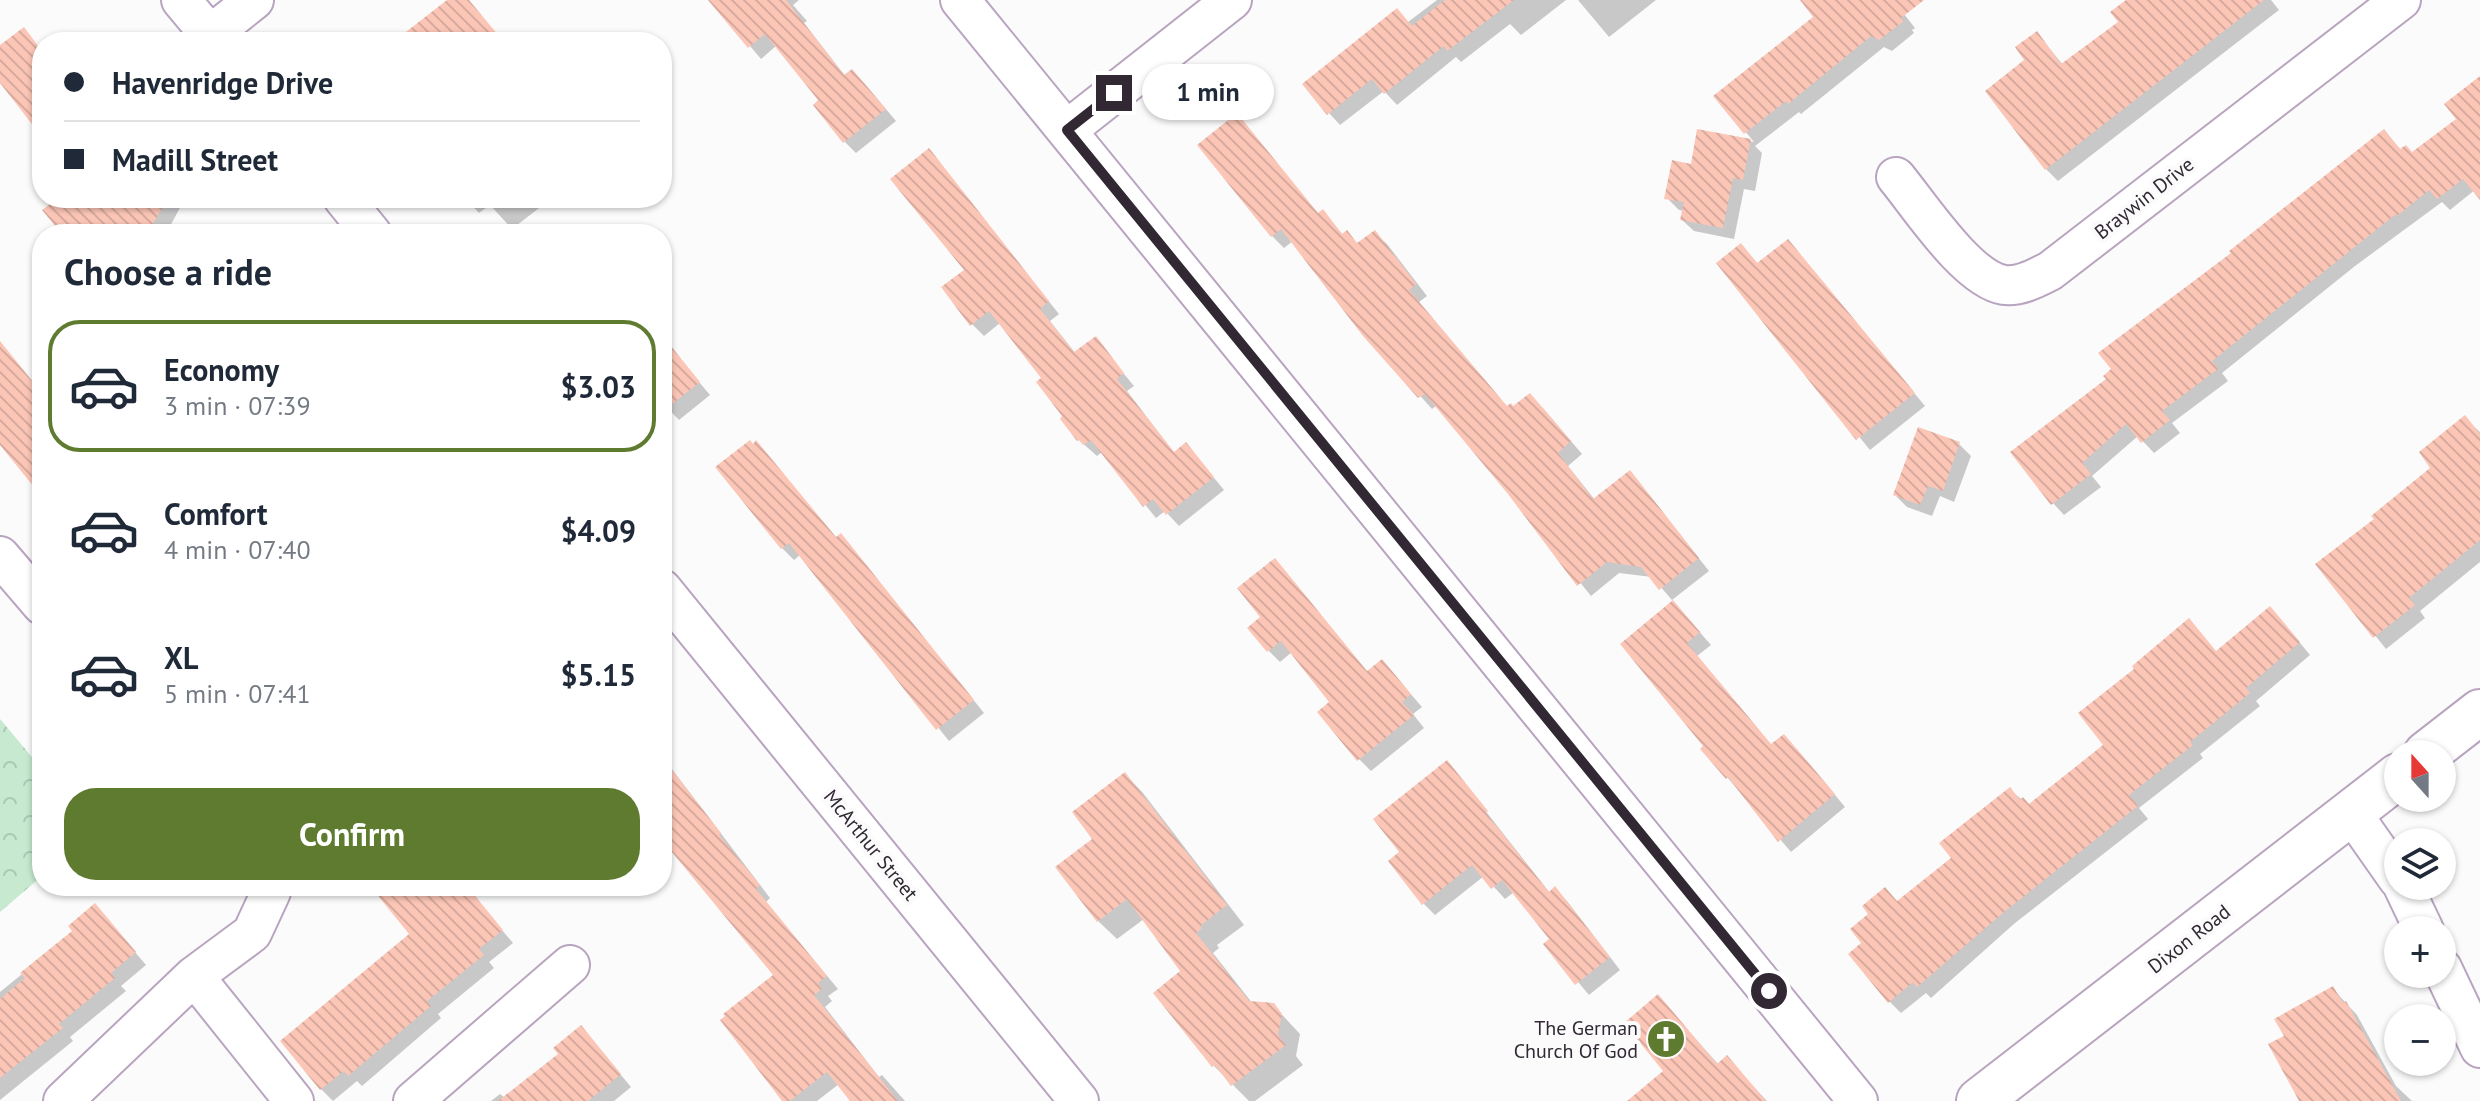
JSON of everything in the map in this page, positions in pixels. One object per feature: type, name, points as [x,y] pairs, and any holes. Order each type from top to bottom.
[{"type":"main road","points":[[2444,740],[2480,712]]},
{"type":"main road","name":"Dixon Road","points":[[1979,1101],[2384,787]]},
{"type":"street","points":[[181,0],[208,32]]},
{"type":"street","points":[[219,32],[254,0]]},
{"type":"street","points":[[960,0],[1858,1101]]},
{"type":"street","points":[[1067,130],[1232,0]]},
{"type":"street","name":"Braywin Drive","points":[[1896,177],[1968,266],[1988,280],[2006,285],[2025,282],[2050,271],[2401,0]]},
{"type":"street","points":[[351,208],[364,224]]},
{"type":"street","points":[[0,556],[32,593]]},
{"type":"street","name":"McArthur Street","points":[[672,601],[1079,1101]]},
{"type":"street","points":[[2351,812],[2384,859]]},
{"type":"street","points":[[63,1101],[194,976],[252,933],[269,896]]},
{"type":"street","points":[[413,1101],[570,965]]},
{"type":"street","points":[[194,976],[294,1101]]},
{"type":"street","points":[[2452,988],[2480,1048]]},
{"type":"green space","points":[[0,719],[32,757],[32,885],[0,912]]},
{"type":"building","points":[[447,0],[469,0],[496,32],[406,32]]},
{"type":"building","points":[[708,0],[786,0],[844,75],[852,69],[886,109],[843,143],[813,105],[818,100],[765,34],[748,48]]},
{"type":"building","points":[[1445,0],[1514,0],[1447,51],[1444,46],[1384,94],[1372,79],[1327,115],[1302,84],[1397,8],[1412,26]]},
{"type":"building","points":[[1800,0],[1924,0],[1901,18],[1904,21],[1879,40],[1871,36],[1788,104],[1786,101],[1744,134],[1713,96],[1813,17]]},
{"type":"building","points":[[2126,0],[2264,0],[2045,170],[1985,91],[2024,60],[2015,47],[2037,31],[2061,64],[2118,22],[2110,12]]},
{"type":"building","points":[[24,27],[32,38],[32,124],[0,83],[0,45]]},
{"type":"building","points":[[2480,76],[2480,200],[2463,179],[2437,199],[2429,190],[2212,361],[2218,369],[2162,411],[2170,420],[2141,443],[2126,424],[2082,463],[2091,474],[2051,505],[2010,452],[2106,379],[2103,376],[2111,369],[2098,353],[2231,253],[2229,251],[2384,129],[2400,149],[2406,145],[2412,152],[2456,119],[2444,104]]},
{"type":"building","points":[[1237,113],[1318,213],[1323,209],[1342,234],[1347,230],[1357,243],[1375,230],[1416,284],[1409,290],[1507,406],[1511,403],[1513,406],[1530,393],[1571,441],[1558,453],[1593,499],[1630,470],[1699,558],[1659,590],[1641,567],[1607,562],[1577,586],[1508,494],[1425,394],[1418,398],[1363,336],[1281,229],[1271,237],[1197,145]]},
{"type":"building","points":[[1697,129],[1751,139],[1743,180],[1733,178],[1723,228],[1680,220],[1684,202],[1664,199],[1672,160],[1691,164]]},
{"type":"building","points":[[929,148],[1049,301],[1040,309],[1074,352],[1096,336],[1124,373],[1117,379],[1174,452],[1186,442],[1214,477],[1166,515],[1153,499],[1143,507],[1091,440],[1083,445],[1077,441],[1036,382],[1041,378],[989,311],[970,326],[941,287],[964,270],[890,179]]},
{"type":"building","points":[[162,208],[153,224],[54,224],[42,210]]},
{"type":"building","points":[[1788,239],[1915,393],[1856,440],[1716,263],[1741,243],[1757,263]]},
{"type":"building","points":[[0,341],[32,381],[32,485],[0,445]]},
{"type":"building","points":[[672,347],[700,382],[672,404]]},
{"type":"building","points":[[2465,415],[2480,434],[2480,540],[2409,598],[2415,605],[2373,638],[2315,564],[2374,519],[2371,516],[2430,468],[2419,452]]},
{"type":"building","points":[[1918,427],[1960,442],[1943,491],[1928,486],[1920,505],[1893,495]]},
{"type":"building","points":[[750,440],[753,444],[756,440],[836,537],[841,533],[974,700],[936,730],[789,543],[781,549],[715,467]]},
{"type":"building","points":[[1275,558],[1367,671],[1382,659],[1411,694],[1402,702],[1414,715],[1357,761],[1317,712],[1329,702],[1281,641],[1267,652],[1247,628],[1260,617],[1237,588]]},
{"type":"building","points":[[1673,600],[1700,632],[1687,643],[1771,744],[1784,734],[1835,794],[1778,842],[1728,777],[1726,779],[1700,749],[1703,746],[1620,644]]},
{"type":"building","points":[[2270,606],[2300,642],[2246,688],[2250,693],[2190,742],[2193,745],[2129,795],[2138,806],[2004,912],[1917,987],[1913,982],[1888,1003],[1848,954],[1861,943],[1850,929],[1868,914],[1862,906],[1885,887],[1897,901],[1951,858],[1939,843],[2010,787],[2020,800],[2023,797],[2029,804],[2103,745],[2078,713],[2134,669],[2132,666],[2189,618],[2216,651]]},
{"type":"building","points":[[1447,760],[1549,892],[1555,886],[1610,957],[1575,985],[1543,944],[1549,939],[1502,880],[1491,889],[1472,865],[1422,905],[1388,861],[1399,852],[1373,819]]},
{"type":"building","points":[[672,770],[760,885],[756,889],[827,976],[818,983],[822,989],[814,995],[898,1101],[850,1101],[827,1072],[790,1101],[782,1101],[720,1020],[725,1016],[723,1014],[773,975],[672,852]]},
{"type":"building","points":[[1125,772],[1227,905],[1200,926],[1202,928],[1196,933],[1249,1001],[1274,1003],[1282,1014],[1278,1035],[1286,1045],[1231,1086],[1153,993],[1180,971],[1127,899],[1097,922],[1055,867],[1092,839],[1072,812]]},
{"type":"building","points":[[378,896],[475,896],[503,930],[479,949],[484,955],[427,1001],[431,1006],[348,1076],[344,1071],[320,1090],[280,1041],[409,934]]},
{"type":"building","points":[[95,903],[136,952],[111,973],[115,978],[59,1024],[63,1028],[0,1078],[0,999],[25,978],[20,973],[72,931],[68,926]]},
{"type":"building","points":[[2333,986],[2343,1003],[2346,1001],[2384,1070],[2384,1076],[2387,1076],[2401,1101],[2299,1101],[2268,1044],[2284,1036],[2274,1019]]},
{"type":"building","name":"The German Church Of God","points":[[1658,994],[1717,1064],[1727,1055],[1766,1101],[1627,1101],[1663,1071],[1624,1023]]},
{"type":"building","points":[[581,1025],[621,1074],[588,1101],[498,1101],[558,1054],[553,1048]]},
{"type":"place","name":"The German Church Of God","points":[[1666,1039]]},
{"type":"route","points":[[1114,93],[1067,130],[1769,991]]}]
